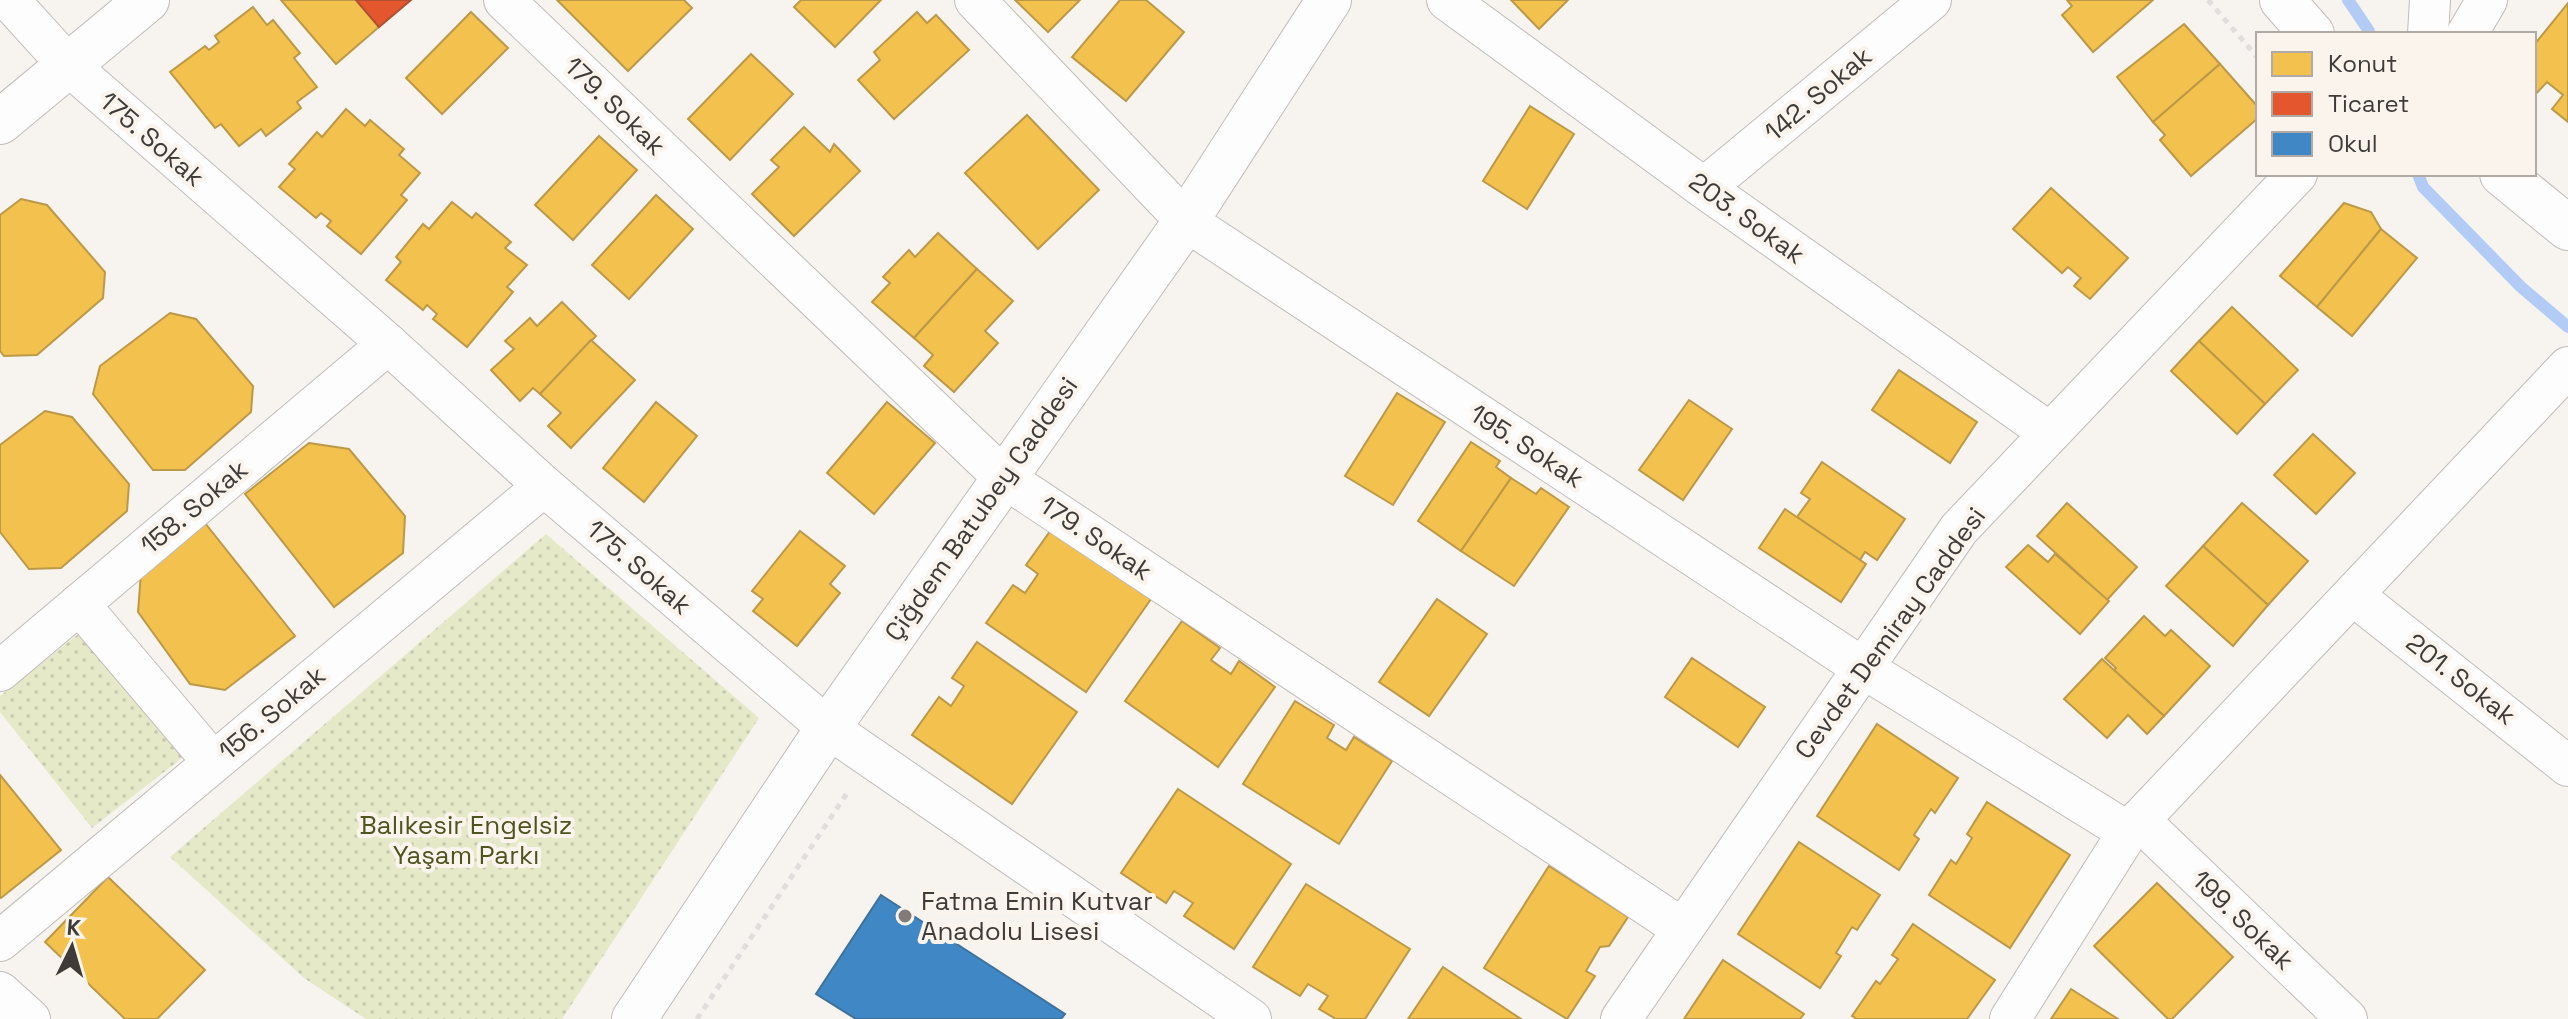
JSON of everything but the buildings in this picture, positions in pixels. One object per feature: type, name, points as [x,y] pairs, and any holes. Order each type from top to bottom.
[{"type":"main road","points":[[0,122],[147,0]]},
{"type":"main road","name":"Çiğdem Batubey Caddesi","points":[[634,1019],[828,728],[1186,221],[1329,0]]},
{"type":"main road","points":[[2282,0],[2310,32]]},
{"type":"main road","points":[[2504,176],[2568,228]]},
{"type":"street","name":"175. Sokak","points":[[9,0],[67,64],[388,344],[544,486],[828,728],[1251,1019]]},
{"type":"street","name":"179. Sokak","points":[[504,0],[1003,477],[1683,929]]},
{"type":"street","name":"195. Sokak","points":[[975,0],[1186,221],[1863,668],[2133,826]]},
{"type":"street","name":"203. Sokak","points":[[1447,0],[1704,188],[2050,433]]},
{"type":"street","name":"142. Sokak","points":[[1704,188],[1931,0]]},
{"type":"street","points":[[2428,32],[2430,0]]},
{"type":"street","points":[[2468,32],[2487,0]]},
{"type":"street","name":"Cevdet Demiray Caddesi","points":[[1621,1019],[1959,529],[2295,176]]},
{"type":"street","name":"158. Sokak","points":[[0,671],[388,344]]},
{"type":"street","points":[[2010,1019],[2133,826],[2568,367]]},
{"type":"street","name":"156. Sokak","points":[[0,941],[544,486]]},
{"type":"street","name":"201. Sokak","points":[[2353,595],[2547,746],[2568,766]]},
{"type":"street","points":[[79,604],[213,762]]},
{"type":"street","name":"199. Sokak","points":[[2133,826],[2347,1019]]},
{"type":"street","points":[[0,992],[30,1019]]},
{"type":"path","points":[[2208,0],[2256,56]]},
{"type":"path","points":[[697,1019],[855,781]]},
{"type":"green space","name":"Balıkesir Engelsiz Yaşam Parkı","points":[[546,534],[759,718],[562,1019],[366,1019],[304,978],[170,857]]},
{"type":"green space","points":[[86,628],[186,755],[92,828],[0,712],[0,696]]},
{"type":"waterway","points":[[2348,0],[2369,31]]},
{"type":"waterway","points":[[2419,176],[2423,187],[2521,287],[2568,327]]},
{"type":"place","name":"Fatma Emin Kutvar Anadolu Lisesi","points":[[905,916]]}]
